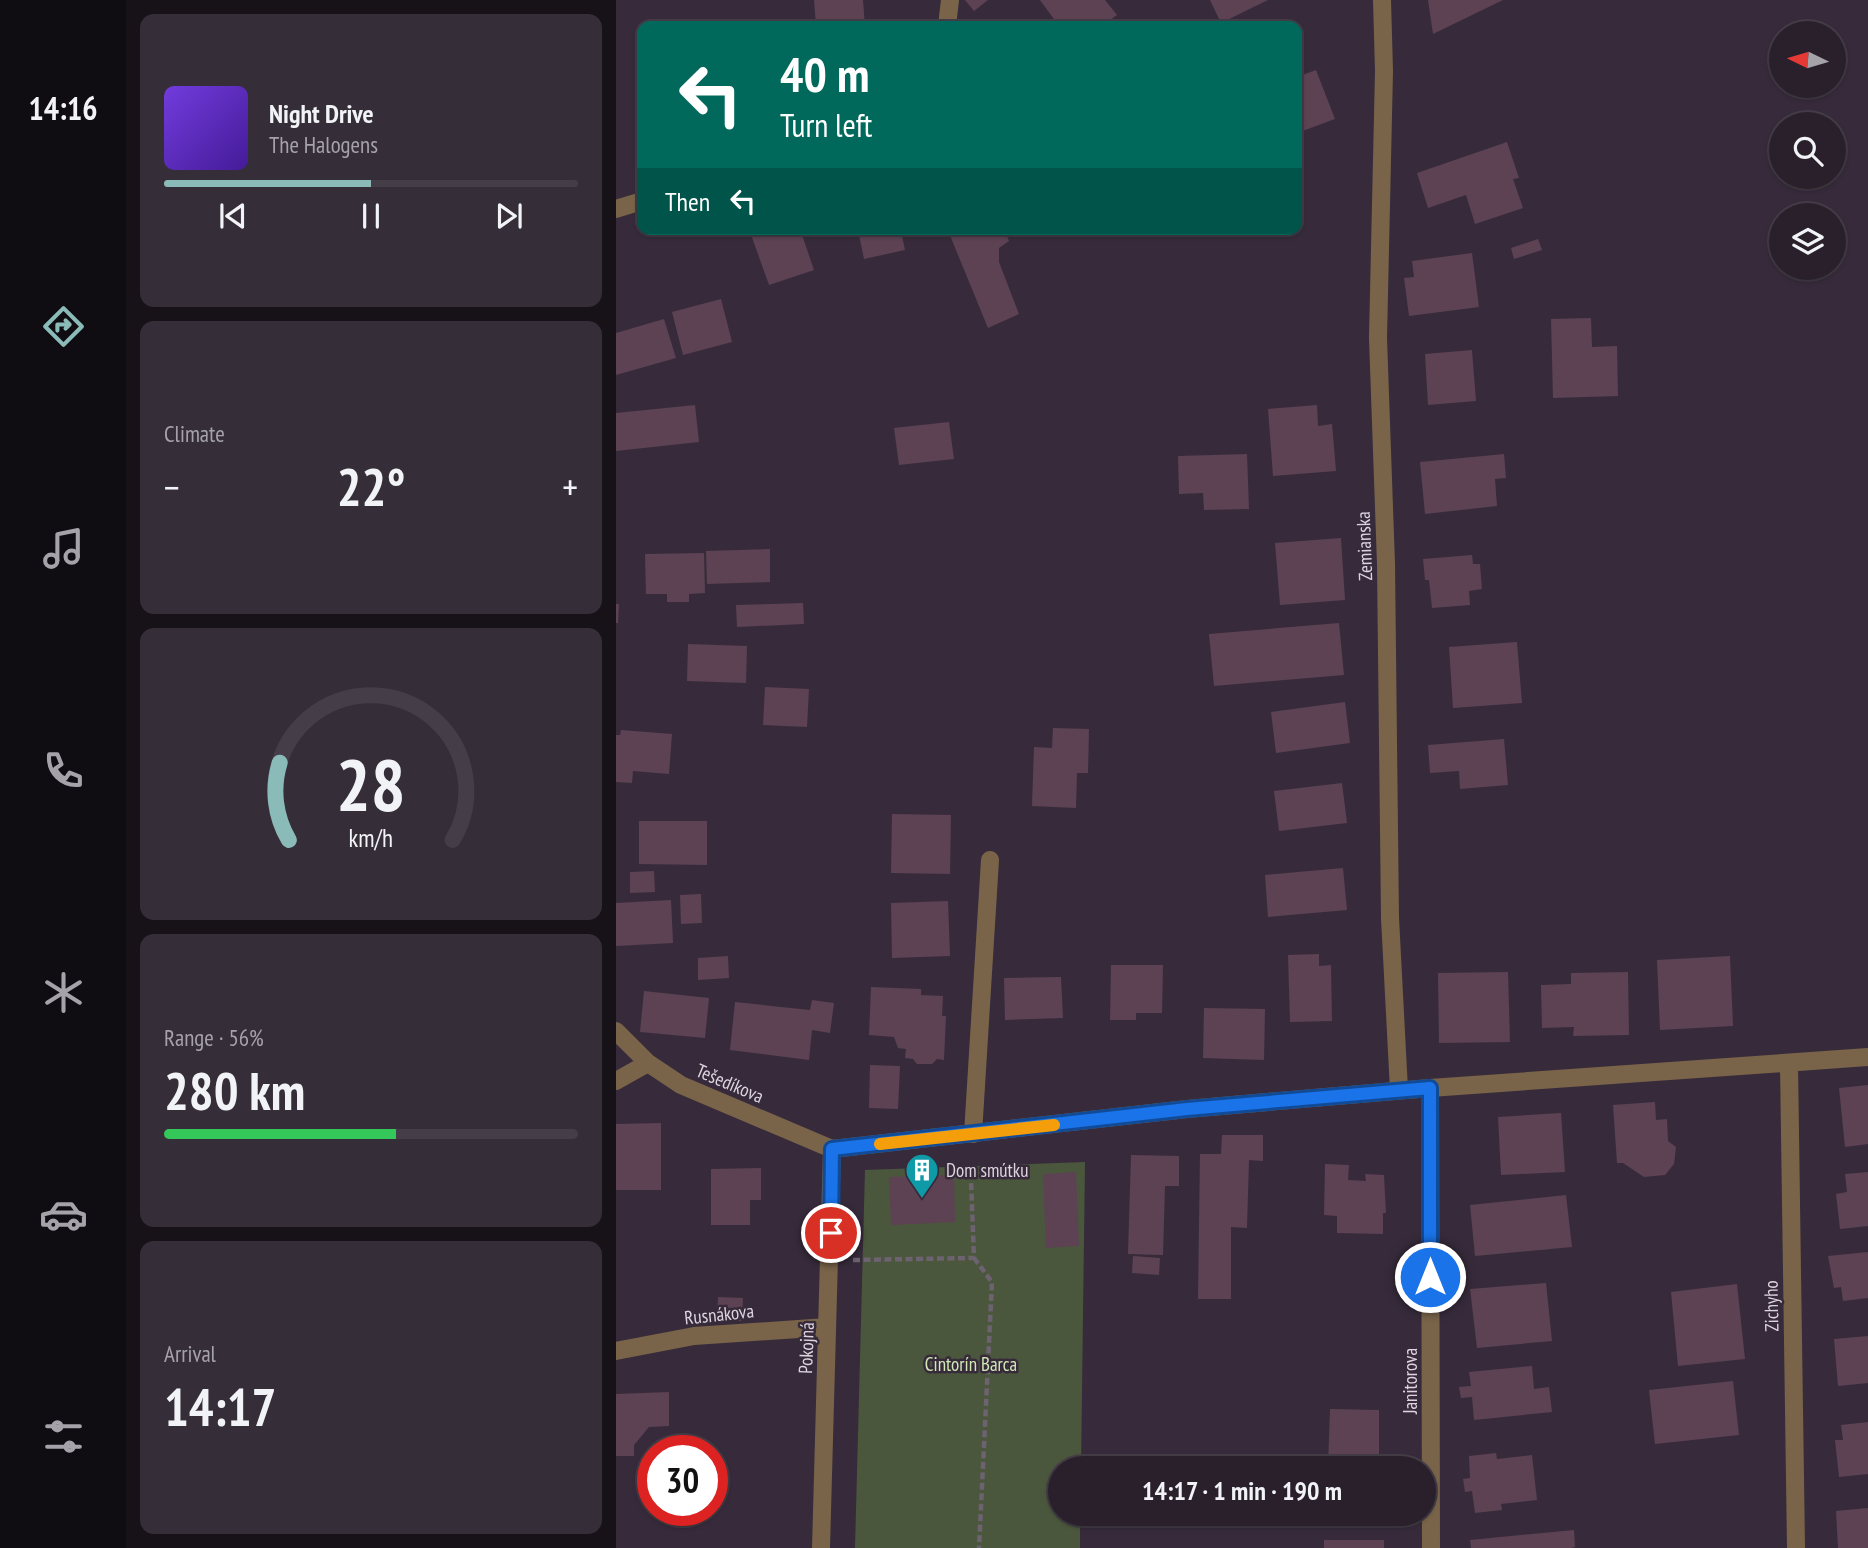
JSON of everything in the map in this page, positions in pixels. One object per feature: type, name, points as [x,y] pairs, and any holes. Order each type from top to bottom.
[{"type":"street","points":[[948,21],[950,0]]},
{"type":"street","name":"Zemianska","points":[[1382,0],[1384,71],[1378,338],[1386,564],[1390,918],[1399,1090]]},
{"type":"street","points":[[616,209],[637,203]]},
{"type":"street","points":[[973,1134],[990,860]]},
{"type":"street","name":"Tešedíkova","points":[[616,1031],[648,1063],[681,1085],[832,1149]]},
{"type":"street","points":[[832,1149],[1187,1109],[1399,1090],[1868,1057]]},
{"type":"street","points":[[616,1080],[648,1063]]},
{"type":"street","name":"Zichyho","points":[[1789,1064],[1796,1548]]},
{"type":"street","name":"Janitorova","points":[[1430,1088],[1431,1548]]},
{"type":"street","name":"Pokojná","points":[[821,1548],[832,1149]]},
{"type":"street","name":"Rusnákova","points":[[616,1351],[694,1336],[827,1327]]},
{"type":"path","points":[[971,1180],[974,1258],[992,1282],[979,1548]]},
{"type":"path","points":[[830,1260],[974,1258]]},
{"type":"green space","name":"Cintorín Barca","points":[[1085,1162],[1081,1456],[1048,1456],[1048,1526],[1080,1526],[1080,1548],[855,1548],[865,1170]]},
{"type":"building","points":[[814,0],[863,0],[865,21],[816,21]]},
{"type":"building","points":[[965,0],[988,0],[974,11]]},
{"type":"building","points":[[1040,0],[1105,0],[1117,15],[1109,21],[1055,21]]},
{"type":"building","points":[[1210,0],[1268,0],[1225,21],[1220,21]]},
{"type":"building","points":[[1428,0],[1503,0],[1433,34]]},
{"type":"building","points":[[1316,70],[1335,119],[1302,131],[1302,75]]},
{"type":"building","points":[[1507,142],[1519,178],[1513,179],[1523,208],[1475,224],[1466,195],[1428,208],[1417,173]]},
{"type":"building","points":[[751,235],[802,235],[814,270],[769,285]]},
{"type":"building","points":[[859,235],[902,235],[905,250],[864,259]]},
{"type":"building","points":[[950,235],[1006,235],[1009,241],[999,248],[999,262],[1019,314],[988,328]]},
{"type":"building","points":[[1538,239],[1542,250],[1514,259],[1511,248]]},
{"type":"building","points":[[1472,253],[1479,307],[1409,316],[1404,278],[1414,277],[1412,261]]},
{"type":"building","points":[[721,299],[732,342],[683,355],[672,312]]},
{"type":"building","points":[[1591,318],[1592,347],[1617,346],[1618,396],[1553,398],[1551,319]]},
{"type":"building","points":[[664,319],[676,358],[616,375],[616,333]]},
{"type":"building","points":[[1472,350],[1476,401],[1428,405],[1425,354]]},
{"type":"building","points":[[695,405],[699,442],[616,451],[616,413]]},
{"type":"building","points":[[1317,405],[1318,426],[1332,424],[1336,471],[1273,476],[1268,409]]},
{"type":"building","points":[[949,422],[954,459],[899,465],[894,428]]},
{"type":"building","points":[[1247,454],[1249,509],[1204,510],[1203,493],[1179,494],[1178,456]]},
{"type":"building","points":[[1504,454],[1506,478],[1495,479],[1497,506],[1425,514],[1420,462]]},
{"type":"building","points":[[1341,538],[1345,600],[1280,605],[1275,543]]},
{"type":"building","points":[[770,549],[770,582],[707,584],[706,551]]},
{"type":"building","points":[[704,553],[705,593],[689,594],[689,602],[667,602],[667,594],[646,594],[645,554]]},
{"type":"building","points":[[1472,555],[1473,564],[1480,564],[1482,589],[1469,591],[1470,605],[1432,608],[1429,580],[1425,580],[1423,559]]},
{"type":"building","points":[[803,603],[804,624],[737,627],[736,605]]},
{"type":"building","points":[[616,604],[619,604],[618,623],[616,623]]},
{"type":"building","points":[[1339,623],[1344,675],[1214,686],[1209,634]]},
{"type":"building","points":[[1517,642],[1522,703],[1453,708],[1449,647]]},
{"type":"building","points":[[688,644],[747,646],[746,683],[687,681]]},
{"type":"building","points":[[765,687],[809,689],[807,727],[763,725]]},
{"type":"building","points":[[1345,702],[1350,743],[1276,753],[1271,712]]},
{"type":"building","points":[[1053,728],[1089,729],[1088,773],[1077,773],[1076,808],[1032,806],[1034,747],[1052,748]]},
{"type":"building","points":[[621,730],[672,734],[669,774],[633,771],[632,783],[616,782],[616,735],[620,735]]},
{"type":"building","points":[[1504,739],[1508,785],[1460,789],[1459,771],[1430,773],[1428,745]]},
{"type":"building","points":[[1342,783],[1347,823],[1279,831],[1274,791]]},
{"type":"building","points":[[892,814],[951,815],[950,874],[891,873]]},
{"type":"building","points":[[639,821],[707,821],[707,865],[639,864]]},
{"type":"building","points":[[1343,868],[1347,910],[1268,917],[1265,875]]},
{"type":"building","points":[[654,871],[655,892],[630,893],[630,872]]},
{"type":"building","points":[[701,894],[702,923],[681,924],[680,895]]},
{"type":"building","points":[[671,900],[673,943],[616,946],[616,903]]},
{"type":"building","points":[[948,901],[950,956],[892,958],[891,903]]},
{"type":"building","points":[[1319,954],[1319,966],[1331,965],[1332,1021],[1290,1022],[1288,955]]},
{"type":"building","points":[[728,956],[729,978],[698,980],[698,958]]},
{"type":"building","points":[[1730,956],[1733,1026],[1660,1030],[1657,960]]},
{"type":"building","points":[[1111,965],[1163,965],[1162,1013],[1136,1013],[1136,1020],[1110,1020]]},
{"type":"building","points":[[1508,972],[1510,1042],[1439,1043],[1438,973]]},
{"type":"building","points":[[1628,972],[1629,1035],[1573,1036],[1574,1027],[1542,1028],[1541,985],[1571,984],[1571,973]]},
{"type":"building","points":[[1061,977],[1063,1018],[1005,1020],[1004,978]]},
{"type":"building","points":[[871,987],[921,989],[921,995],[943,996],[942,1016],[946,1016],[944,1060],[937,1059],[932,1064],[917,1064],[913,1059],[905,1058],[906,1049],[898,1048],[894,1037],[869,1035]]},
{"type":"building","points":[[644,991],[709,998],[705,1038],[640,1032]]},
{"type":"building","points":[[812,1000],[834,1003],[830,1033],[812,1030],[809,1060],[730,1050],[735,1002],[810,1010]]},
{"type":"building","points":[[1204,1008],[1265,1009],[1264,1060],[1203,1058]]},
{"type":"building","points":[[870,1065],[900,1066],[898,1109],[869,1108]]},
{"type":"building","points":[[1868,1085],[1868,1144],[1845,1147],[1839,1088]]},
{"type":"building","points":[[1655,1102],[1656,1120],[1667,1119],[1668,1141],[1676,1147],[1674,1164],[1665,1175],[1644,1177],[1623,1163],[1617,1163],[1613,1105]]},
{"type":"building","points":[[1561,1113],[1565,1172],[1501,1175],[1498,1117]]},
{"type":"building","points":[[661,1123],[661,1190],[616,1190],[616,1124]]},
{"type":"building","points":[[1222,1135],[1263,1135],[1263,1161],[1249,1160],[1247,1228],[1231,1227],[1231,1299],[1198,1299],[1200,1154],[1221,1154]]},
{"type":"building","points":[[1131,1155],[1179,1156],[1179,1186],[1165,1186],[1163,1255],[1128,1254]]},
{"type":"building","points":[[1325,1164],[1349,1165],[1348,1180],[1366,1181],[1365,1174],[1384,1175],[1386,1213],[1383,1213],[1383,1234],[1337,1233],[1337,1216],[1324,1215]]},
{"type":"building","points":[[761,1168],[761,1200],[750,1200],[750,1225],[711,1225],[711,1169]]},
{"type":"building","points":[[1076,1172],[1079,1246],[1046,1248],[1043,1174]]},
{"type":"building","points":[[1868,1172],[1868,1226],[1840,1229],[1836,1194],[1847,1192],[1845,1174]]},
{"type":"building","name":"Dom smútku","points":[[954,1175],[955,1222],[891,1225],[889,1177]]},
{"type":"building","points":[[1566,1195],[1572,1247],[1475,1256],[1470,1205]]},
{"type":"building","points":[[1868,1252],[1868,1298],[1843,1301],[1841,1287],[1834,1288],[1828,1256]]},
{"type":"building","points":[[1133,1256],[1160,1258],[1159,1275],[1132,1273]]},
{"type":"building","points":[[1546,1283],[1552,1341],[1477,1348],[1470,1289]]},
{"type":"building","points":[[1737,1284],[1745,1359],[1678,1366],[1671,1292]]},
{"type":"building","points":[[718,1297],[743,1298],[742,1321],[717,1320]]},
{"type":"building","points":[[1868,1336],[1868,1383],[1838,1386],[1834,1339]]},
{"type":"building","points":[[1532,1366],[1534,1389],[1549,1387],[1552,1412],[1474,1420],[1472,1397],[1461,1398],[1459,1387],[1471,1386],[1469,1372]]},
{"type":"building","points":[[1733,1381],[1739,1435],[1655,1444],[1649,1390]]},
{"type":"building","points":[[669,1392],[669,1426],[649,1427],[642,1435],[637,1435],[634,1456],[616,1456],[616,1394]]},
{"type":"building","points":[[1330,1409],[1379,1410],[1379,1456],[1328,1456]]},
{"type":"building","points":[[1868,1422],[1868,1474],[1839,1477],[1835,1440],[1843,1440],[1841,1425]]},
{"type":"building","points":[[1496,1453],[1497,1459],[1532,1455],[1537,1500],[1501,1504],[1502,1510],[1475,1513],[1472,1491],[1465,1492],[1463,1479],[1470,1478],[1469,1456]]},
{"type":"building","points":[[1868,1508],[1868,1548],[1838,1548],[1836,1511]]},
{"type":"building","points":[[1574,1530],[1575,1547],[1571,1548],[1471,1548],[1470,1540]]},
{"type":"building","points":[[1324,1540],[1384,1540],[1384,1548],[1324,1548]]},
{"type":"slow traffic","points":[[880,1144],[1054,1125]]},
{"type":"place","name":"Dom smútku","points":[[922,1200]]},
{"type":"route","points":[[831,1233],[832,1149],[1187,1109],[1430,1088],[1430,1277]]}]
